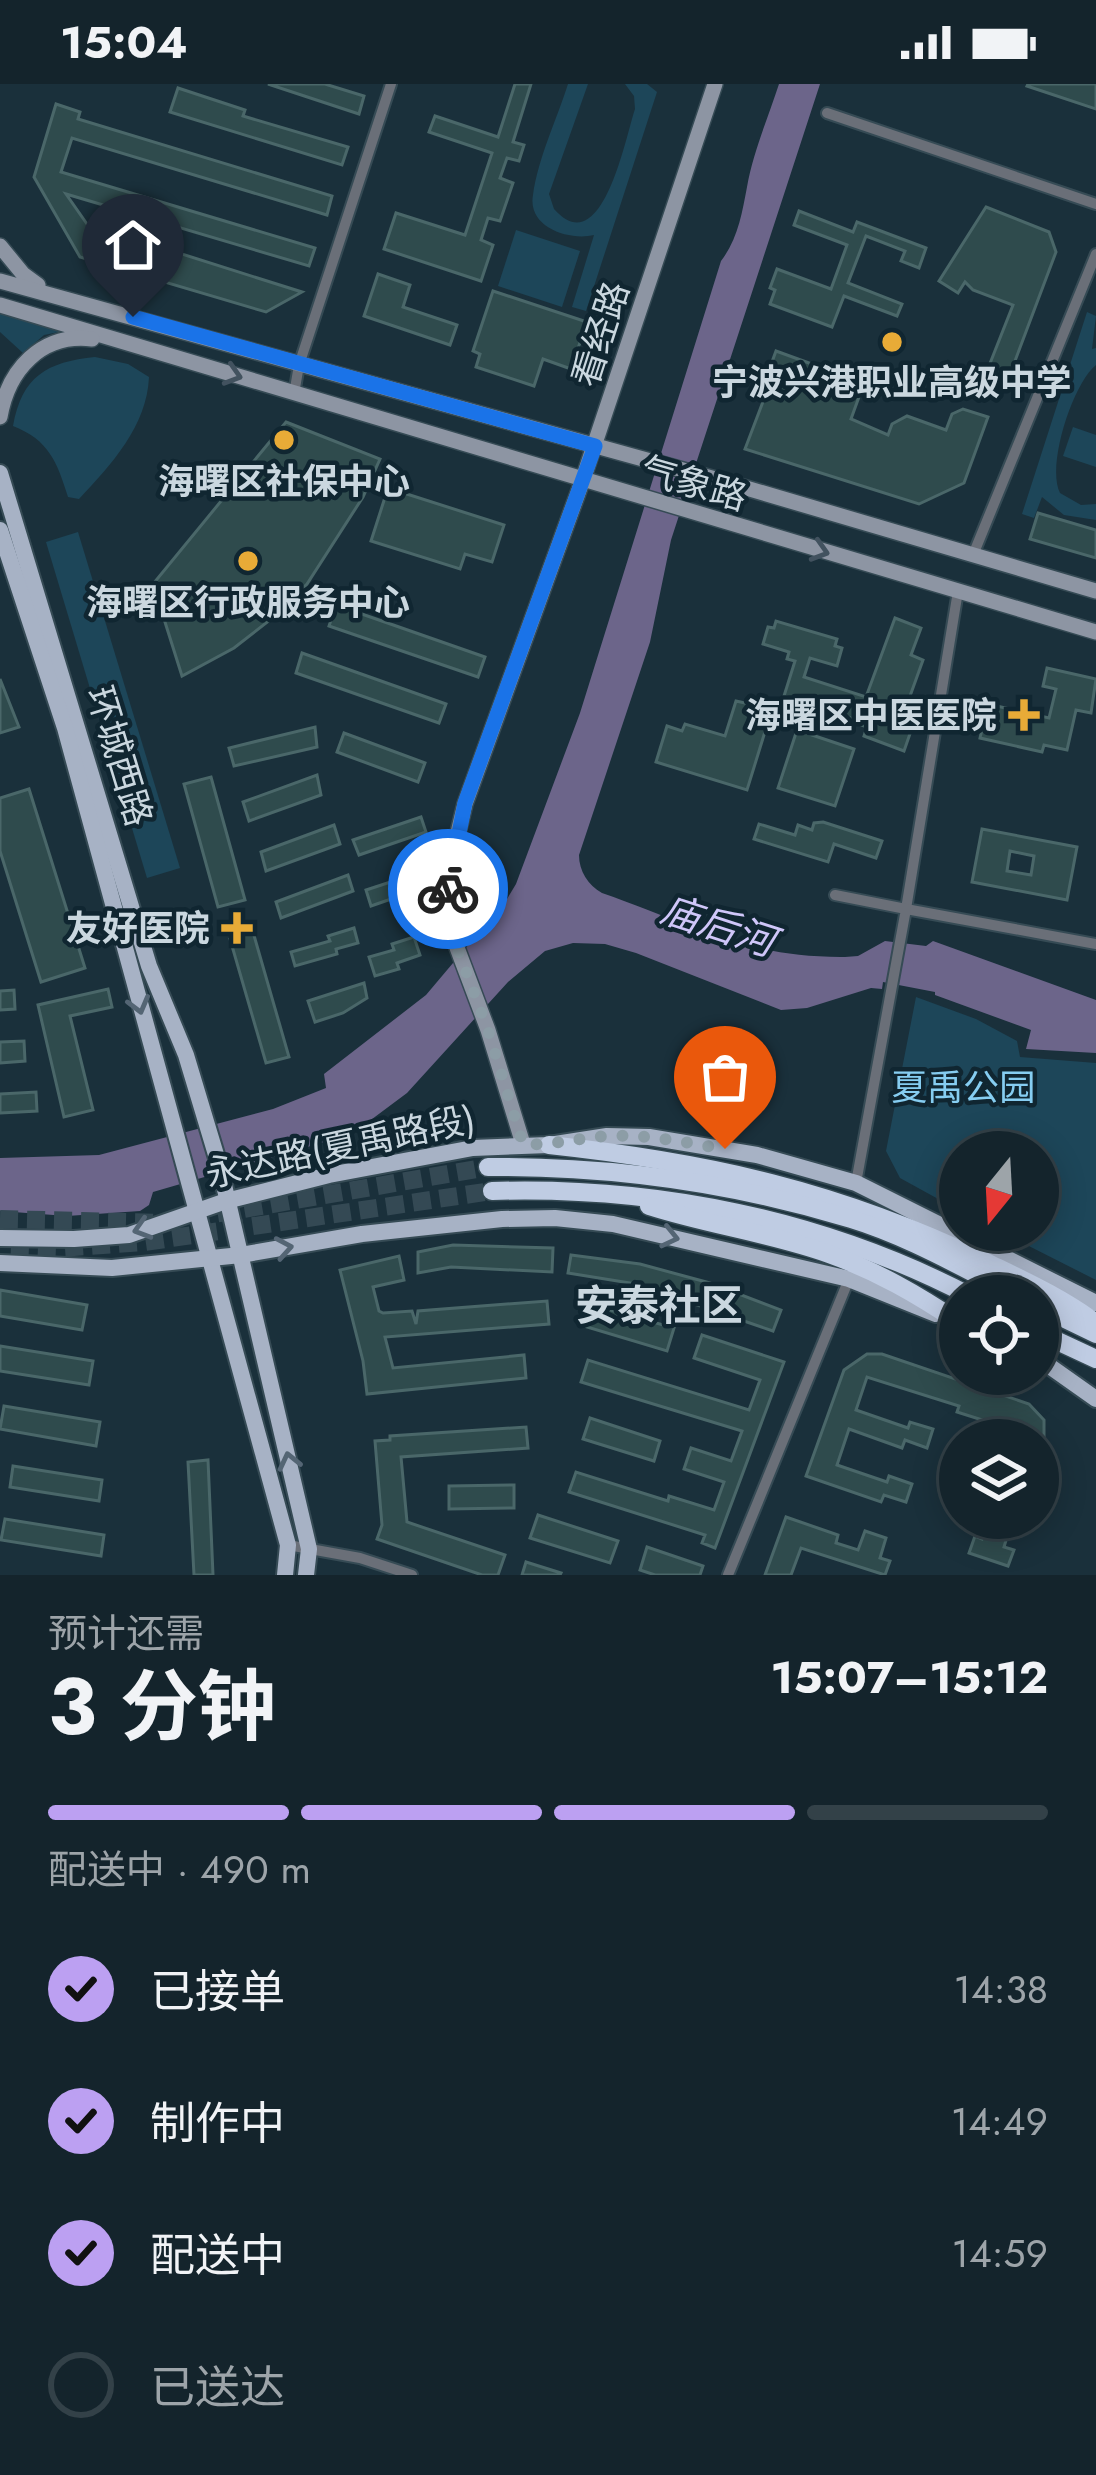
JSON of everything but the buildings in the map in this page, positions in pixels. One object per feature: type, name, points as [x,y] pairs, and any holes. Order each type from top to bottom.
[{"type":"highway","points":[[549,1145],[653,1156],[773,1181],[937,1238],[1002,1275]]},
{"type":"highway","points":[[488,1167],[632,1173],[703,1184],[853,1220],[977,1275]]},
{"type":"highway","points":[[491,1191],[598,1191],[781,1222],[842,1240],[939,1282]]},
{"type":"highway","points":[[598,1191],[697,1222],[830,1254],[904,1286],[939,1309]]},
{"type":"highway","points":[[1059,1307],[1096,1324]]},
{"type":"highway","points":[[1059,1307],[1096,1334]]},
{"type":"highway","points":[[1059,1342],[1096,1359]]},
{"type":"main road","name":"环城西路","points":[[0,473],[149,966],[186,1055],[226,1201]]},
{"type":"main road","name":"环城西路","points":[[0,530],[65,728],[196,1211]]},
{"type":"main road","name":"永达路(夏禹路段)","points":[[0,1238],[129,1234],[226,1201],[329,1174],[473,1148],[549,1145],[607,1136],[649,1137],[758,1155],[856,1183],[1096,1303]]},
{"type":"main road","points":[[226,1201],[309,1549],[306,1575]]},
{"type":"main road","points":[[196,1211],[288,1545],[285,1575]]},
{"type":"main road","points":[[0,1263],[112,1268],[241,1256],[362,1234],[502,1219],[555,1219],[613,1224],[849,1279],[939,1315]]},
{"type":"main road","points":[[1059,1366],[1096,1383]]},
{"type":"main road","points":[[1059,1372],[1096,1399]]},
{"type":"street","points":[[294,394],[299,365],[391,84]]},
{"type":"street","name":"看经路","points":[[523,1144],[450,929],[447,896],[465,803],[595,446],[715,84]]},
{"type":"street","points":[[827,113],[1096,204]]},
{"type":"street","points":[[0,246],[22,274],[50,294]]},
{"type":"street","points":[[974,555],[1096,254]]},
{"type":"street","name":"气象路","points":[[0,281],[632,455],[1096,591]]},
{"type":"street","name":"气象路","points":[[0,305],[1096,632]]},
{"type":"street","points":[[0,417],[13,375],[29,357],[60,341],[83,338],[127,343]]},
{"type":"street","points":[[856,1183],[894,987],[958,592]]},
{"type":"street","points":[[835,895],[1096,944]]},
{"type":"street","points":[[728,1575],[849,1279]]},
{"type":"street","points":[[288,1545],[360,1558],[412,1575]]},
{"type":"green space","points":[[568,84],[588,84],[549,194],[554,209],[571,221],[586,220],[598,209],[618,168],[635,109],[634,96],[625,84],[647,84],[657,92],[586,311],[572,307],[594,235],[552,230],[533,206],[539,167]]},
{"type":"green space","points":[[516,230],[580,251],[562,307],[498,286]]},
{"type":"green space","points":[[0,311],[69,330],[44,335],[23,353],[0,332]]},
{"type":"green space","points":[[1087,312],[1096,316],[1092,349],[1096,348],[1096,365],[1079,389],[1064,426],[1056,464],[1060,493],[1081,505],[1096,504],[1096,520],[1064,515],[1042,497],[1034,518],[1022,514]]},
{"type":"green space","points":[[95,357],[128,364],[149,377],[147,395],[115,458],[79,499],[68,497],[43,445],[13,426],[23,395],[39,375],[63,363]]},
{"type":"green space","points":[[1073,427],[1096,435],[1096,467],[1063,456]]},
{"type":"green space","points":[[78,532],[180,868],[147,878],[46,542]]},
{"type":"green space","name":"夏禹公园","points":[[916,997],[976,1019],[1017,1041],[1020,1057],[1096,1063],[1096,1280],[1039,1251],[1059,1251],[1059,1131],[939,1131],[939,1199],[900,1178],[886,1151]]},
{"type":"shaded area","points":[[779,84],[820,84],[671,540],[650,642],[579,855],[581,867],[602,893],[719,937],[777,952],[845,957],[858,956],[885,941],[926,946],[933,941],[1096,1000],[1096,1053],[1026,1049],[1031,1030],[935,992],[883,982],[882,989],[781,1010],[636,953],[605,944],[573,943],[545,951],[508,982],[407,1093],[352,1134],[153,1192],[149,1205],[140,1211],[67,1216],[0,1211],[0,1158],[99,1155],[273,1109],[326,1088],[324,1074],[426,995],[507,899],[580,713],[721,261],[738,226],[753,161]]},
{"type":"tunnel","points":[[191,1218],[488,1167]]},
{"type":"tunnel","points":[[11,1246],[145,1242],[492,1191]]},
{"type":"tunnel","points":[[0,1219],[164,1223]]},
{"type":"way so far","points":[[448,889],[450,929],[523,1144],[649,1137],[725,1149]]},
{"type":"place","name":"宁波兴港职业高级中学","points":[[892,342]]},
{"type":"place","name":"海曙区社保中心","points":[[284,440]]},
{"type":"place","name":"海曙区行政服务中心","points":[[248,561]]},
{"type":"place","name":"海曙区中医医院","points":[[1024,715]]},
{"type":"place","name":"友好医院","points":[[237,928]]},
{"type":"district","name":"安泰社区","points":[[659,1305]]},
{"type":"route","points":[[133,317],[595,446],[465,803],[448,889]]},
{"type":"water label","name":"庙后河","points":[[718,925]]}]
